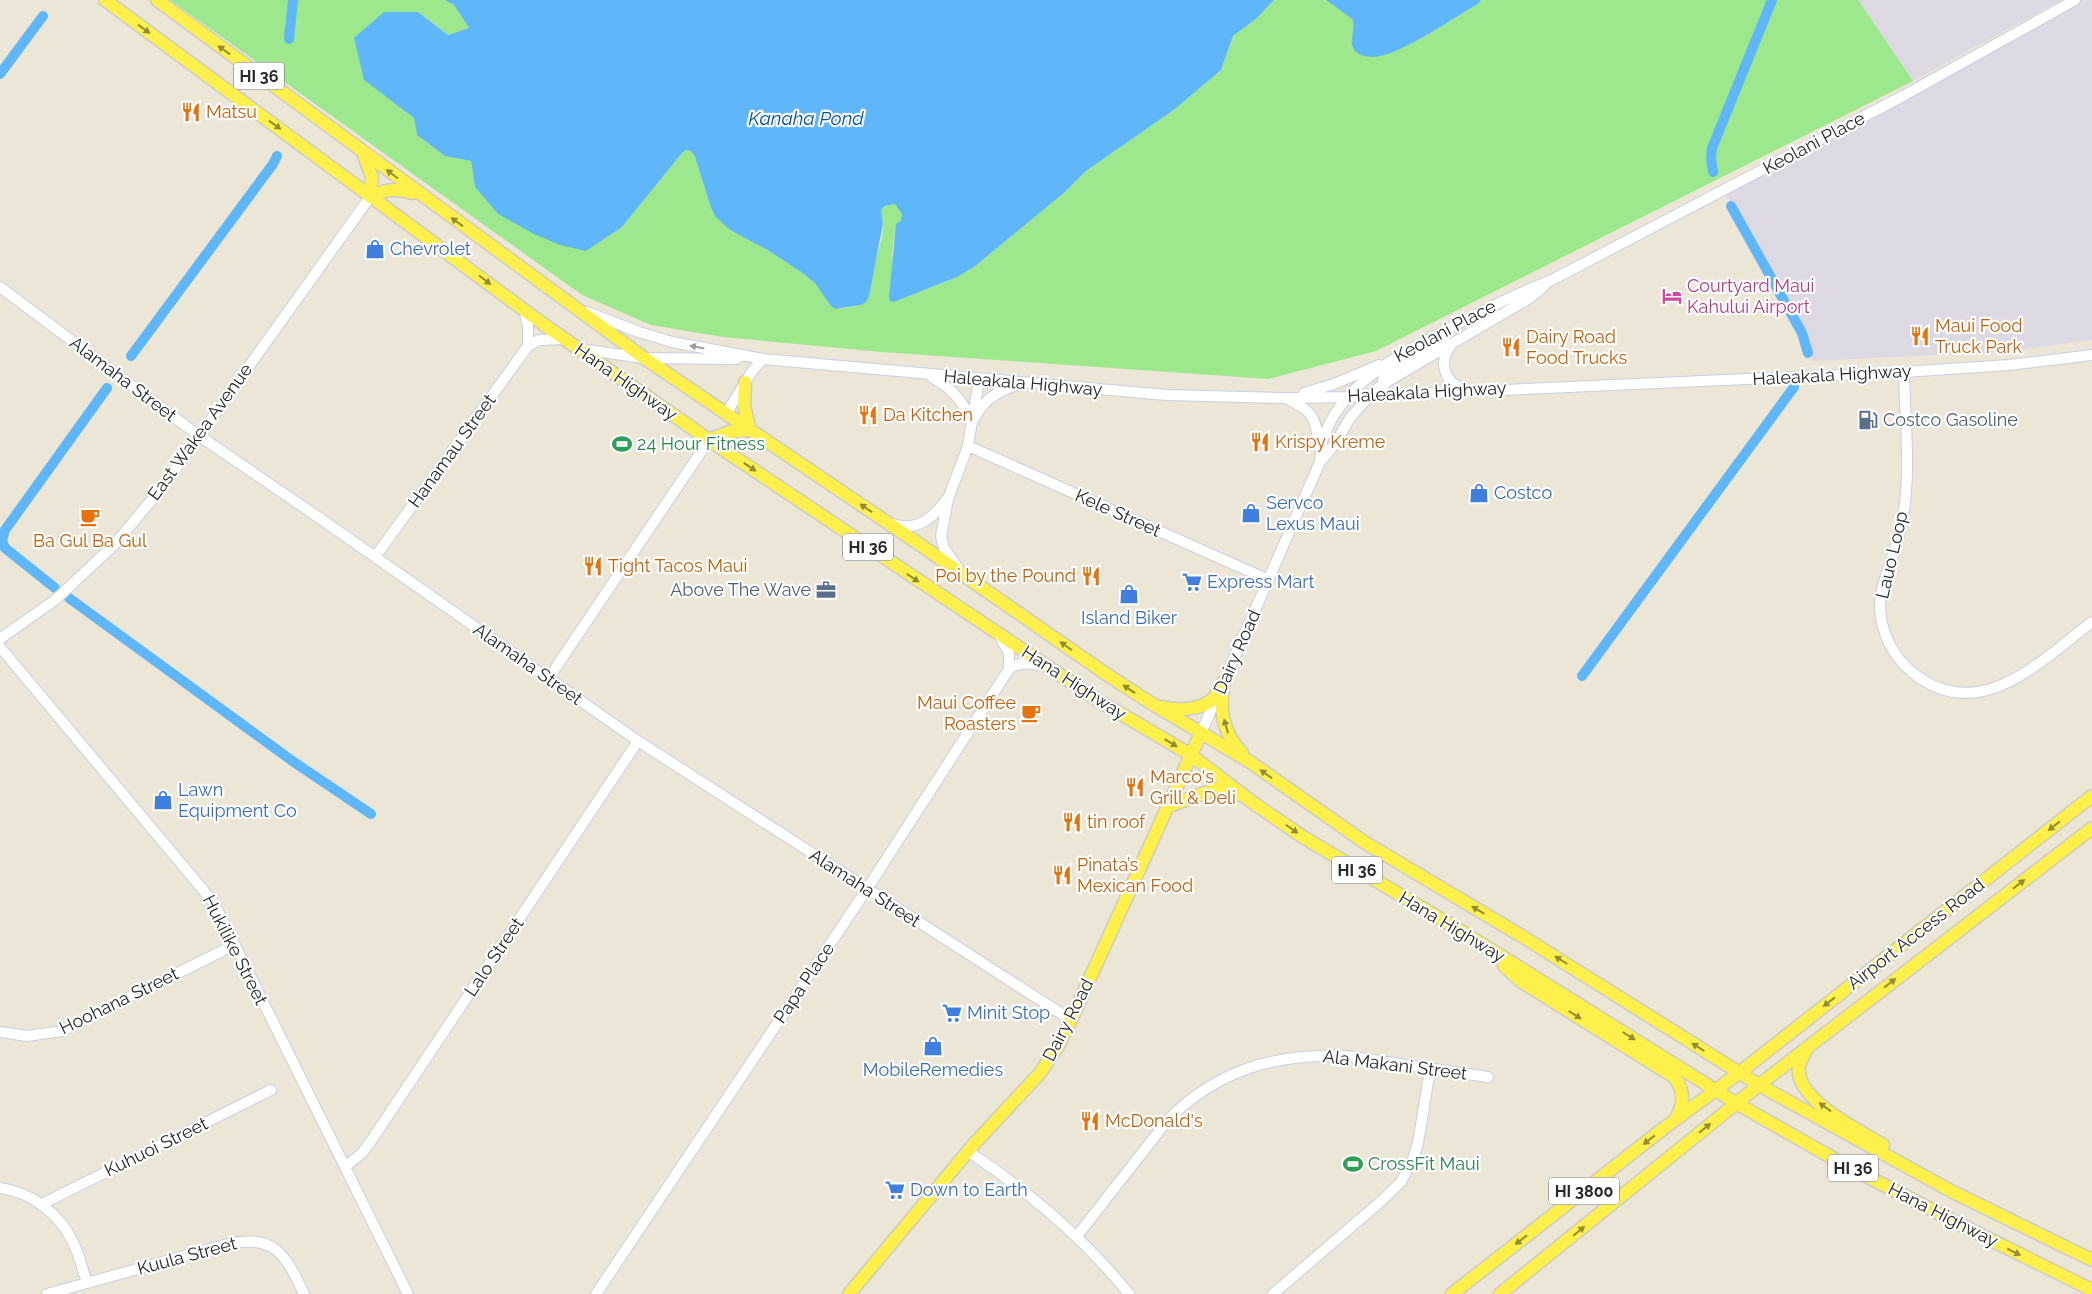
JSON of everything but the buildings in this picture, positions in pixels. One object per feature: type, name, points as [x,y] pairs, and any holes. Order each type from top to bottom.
[{"type":"main road","name":"Hana Highway","points":[[105,0],[524,310],[709,440],[1099,701],[1191,756],[1252,802],[1311,842],[1466,934],[1736,1103],[1843,1164],[2092,1290]]},
{"type":"main road","name":"Hana Highway","points":[[156,0],[644,358],[886,521],[1146,700],[1250,762],[1364,842],[1520,935],[1759,1085],[1896,1162],[2032,1232],[2092,1260]]},
{"type":"main road","points":[[362,151],[372,177],[370,197]]},
{"type":"main road","name":"HI 36","points":[[370,197],[390,189],[407,191],[423,196]]},
{"type":"main road","points":[[709,440],[729,432],[750,430],[744,406],[746,382]]},
{"type":"main road","points":[[709,440],[726,414]]},
{"type":"main road","points":[[1146,700],[1166,708],[1193,708],[1212,699],[1224,682]]},
{"type":"main road","points":[[1224,682],[1221,702],[1224,726],[1231,742],[1250,762]]},
{"type":"main road","name":"Dairy Road","points":[[849,1294],[974,1144],[1040,1073],[1058,1046],[1201,733]]},
{"type":"main road","points":[[1169,806],[1216,789],[1235,794],[1252,802]]},
{"type":"main road","name":"Airport Access Road","points":[[1739,1073],[2092,796]]},
{"type":"main road","name":"Airport Access Road","points":[[1759,1085],[2092,828]]},
{"type":"main road","points":[[1466,934],[1522,982],[1674,1077],[1682,1091],[1681,1106],[1676,1119],[1664,1128]]},
{"type":"main road","points":[[1810,1045],[1799,1068],[1803,1087],[1810,1096],[1851,1126],[1894,1152],[1989,1202],[2032,1232]]},
{"type":"main road","name":"HI 3800","points":[[1452,1294],[1664,1128],[1739,1073]]},
{"type":"main road","name":"HI 3800","points":[[1500,1294],[1759,1085]]},
{"type":"street","name":"Keolani Place","points":[[1349,397],[1356,388],[1389,361],[1524,291],[1550,281],[1903,96],[2074,0]]},
{"type":"street","name":"East Wakea Avenue","points":[[0,639],[55,600],[115,544],[164,485],[370,197]]},
{"type":"street","name":"Keolani Place","points":[[1384,389],[1454,342],[1528,300],[1550,281]]},
{"type":"street","name":"Alamaha Street","points":[[0,287],[198,435],[638,741],[1071,1020]]},
{"type":"street","name":"Haleakala Highway","points":[[572,306],[639,332],[672,342],[762,359]]},
{"type":"street","points":[[524,310],[528,325],[528,346],[539,340],[566,339]]},
{"type":"street","points":[[1384,389],[1383,378],[1387,372],[1451,336],[1470,318]]},
{"type":"street","points":[[1454,342],[1444,357],[1445,371],[1454,384],[1470,390]]},
{"type":"street","name":"Hanamau Street","points":[[375,557],[528,346]]},
{"type":"street","name":"Haleakala Highway","points":[[580,348],[644,358],[762,359],[1166,395],[1284,398],[1349,397],[1370,395],[1384,389],[1470,390],[1904,372],[2009,365],[2092,356]]},
{"type":"street","points":[[726,414],[762,359]]},
{"type":"street","points":[[1284,398],[1334,384],[1389,361]]},
{"type":"street","name":"Lauo Loop","points":[[1904,372],[1907,477],[1901,528],[1880,600],[1883,626],[1896,655],[1910,670],[1932,685],[1954,692],[1978,692],[1998,688],[2017,678],[2092,622]]},
{"type":"street","points":[[929,375],[948,387],[959,397],[972,422]]},
{"type":"street","points":[[964,575],[947,554],[941,540],[948,498],[968,446],[979,379]]},
{"type":"street","points":[[972,422],[988,398],[998,391],[1022,383]]},
{"type":"street","name":"Dairy Road","points":[[1320,462],[1335,444],[1350,418],[1370,395]]},
{"type":"street","name":"Dairy Road","points":[[1201,733],[1320,462],[1323,439],[1336,412],[1349,397]]},
{"type":"street","points":[[1284,398],[1304,408],[1314,419],[1318,429],[1320,462]]},
{"type":"street","points":[[548,679],[709,440]]},
{"type":"street","name":"Kele Street","points":[[968,446],[1269,580]]},
{"type":"street","points":[[886,521],[907,527],[920,525],[933,516],[948,498]]},
{"type":"street","points":[[996,633],[1002,638],[1008,649],[1009,669]]},
{"type":"street","name":"Hukilike Street","points":[[0,647],[203,888],[222,918],[408,1294]]},
{"type":"street","points":[[1009,669],[1016,664],[1024,663],[1046,666]]},
{"type":"street","name":"Papa Place","points":[[596,1294],[868,889],[1009,669]]},
{"type":"street","name":"Lalo Street","points":[[345,1167],[362,1153],[371,1142],[638,741]]},
{"type":"street","name":"Hoohana Street","points":[[0,1032],[27,1036],[62,1031],[234,944]]},
{"type":"street","name":"Ala Makani Street","points":[[1077,1236],[1167,1121],[1200,1091],[1236,1072],[1288,1057],[1322,1055],[1346,1056],[1430,1070],[1488,1077]]},
{"type":"street","points":[[1273,1294],[1401,1182],[1413,1159],[1418,1143],[1430,1070]]},
{"type":"street","name":"Kuhuoi Street","points":[[42,1204],[271,1090]]},
{"type":"street","points":[[969,1152],[998,1172],[1077,1236],[1129,1294]]},
{"type":"street","points":[[0,1188],[42,1204],[54,1216],[72,1241],[87,1282]]},
{"type":"street","name":"Kuula Street","points":[[47,1294],[224,1244],[256,1240],[278,1251],[296,1276],[304,1294]]},
{"type":"shaded area","points":[[1858,0],[2061,0],[1913,81]]},
{"type":"shaded area","points":[[2075,0],[2092,0],[2092,340],[2001,352],[1812,361],[1810,341],[1724,191]]},
{"type":"green space","points":[[170,0],[445,0],[454,5],[469,28],[448,35],[418,12],[365,80],[414,118],[417,135],[445,156],[471,161],[475,187],[622,227],[682,153],[686,150],[691,151],[695,157],[710,205],[730,230],[769,251],[801,272],[815,283],[830,305],[840,309],[861,305],[881,242],[883,225],[881,210],[885,206],[895,204],[903,214],[902,221],[896,225],[892,253],[894,302],[957,277],[974,267],[1065,192],[1086,171],[1175,109],[1221,70],[1233,36],[1257,18],[1274,0],[1326,0],[1352,19],[1355,30],[1353,35],[1369,57],[1382,55],[1410,44],[1478,4],[1481,0],[1858,0],[1913,81],[1376,351],[1268,379],[882,352],[723,337],[651,325],[582,295]]},
{"type":"water","name":"Kanaha Pond","points":[[445,0],[1274,0],[1257,18],[1233,36],[1221,70],[1175,109],[1086,171],[1065,192],[974,267],[957,277],[894,302],[890,301],[896,224],[901,221],[902,214],[895,204],[885,206],[881,210],[883,224],[869,296],[866,302],[861,305],[835,309],[830,305],[815,283],[801,272],[769,251],[730,230],[715,216],[695,157],[691,151],[686,150],[682,153],[622,227],[586,251],[560,245],[534,234],[498,214],[475,187],[471,161],[445,156],[417,135],[414,118],[364,80],[354,38],[384,12],[418,12],[448,35],[469,28],[454,5]]},
{"type":"water","points":[[1326,0],[1481,0],[1478,4],[1403,48],[1374,57],[1363,56],[1355,51],[1352,44],[1352,19]]},
{"type":"waterway","points":[[289,39],[293,0]]},
{"type":"waterway","points":[[1713,172],[1712,148],[1772,0]]},
{"type":"waterway","points":[[0,74],[43,16]]},
{"type":"waterway","points":[[131,356],[277,156]]},
{"type":"waterway","points":[[1731,206],[1802,333],[1808,353]]},
{"type":"waterway","points":[[1582,676],[1794,387]]},
{"type":"waterway","points":[[55,588],[5,548],[2,541],[5,530],[107,388]]},
{"type":"waterway","points":[[69,598],[291,760],[371,814]]},
{"type":"place","name":"Matsu","points":[[191,112]]},
{"type":"place","name":"Chevrolet","points":[[375,249]]},
{"type":"place","name":"Courtyard Maui Kahului Airport","points":[[1672,296]]},
{"type":"place","name":"Maui Food Truck Park","points":[[1920,336]]},
{"type":"place","name":"Dairy Road Food Trucks","points":[[1511,347]]},
{"type":"place","name":"Da Kitchen","points":[[868,415]]},
{"type":"place","name":"Costco Gasoline","points":[[1868,420]]},
{"type":"place","name":"Krispy Kreme","points":[[1260,442]]},
{"type":"place","name":"24 Hour Fitness","points":[[622,444]]},
{"type":"place","name":"Costco","points":[[1479,493]]},
{"type":"place","name":"Servco Lexus Maui","points":[[1251,513]]},
{"type":"place","name":"Ba Gul Ba Gul","points":[[90,517]]},
{"type":"place","name":"Tight Tacos Maui","points":[[593,566]]},
{"type":"place","name":"Poi by the Pound","points":[[1091,576]]},
{"type":"place","name":"Express Mart","points":[[1192,582]]},
{"type":"place","name":"Above The Wave","points":[[826,590]]},
{"type":"place","name":"Island Biker","points":[[1129,594]]},
{"type":"place","name":"Maui Coffee Roasters","points":[[1031,713]]},
{"type":"place","name":"Marco's Grill & Deli","points":[[1135,787]]},
{"type":"place","name":"Lawn Equipment Co","points":[[163,800]]},
{"type":"place","name":"tin roof","points":[[1072,822]]},
{"type":"place","name":"Pinata’s Mexican Food","points":[[1062,875]]},
{"type":"place","name":"Minit Stop","points":[[952,1013]]},
{"type":"place","name":"MobileRemedies","points":[[933,1046]]},
{"type":"place","name":"McDonald's","points":[[1090,1121]]},
{"type":"place","name":"CrossFit Maui","points":[[1353,1164]]},
{"type":"place","name":"Down to Earth","points":[[895,1190]]}]
